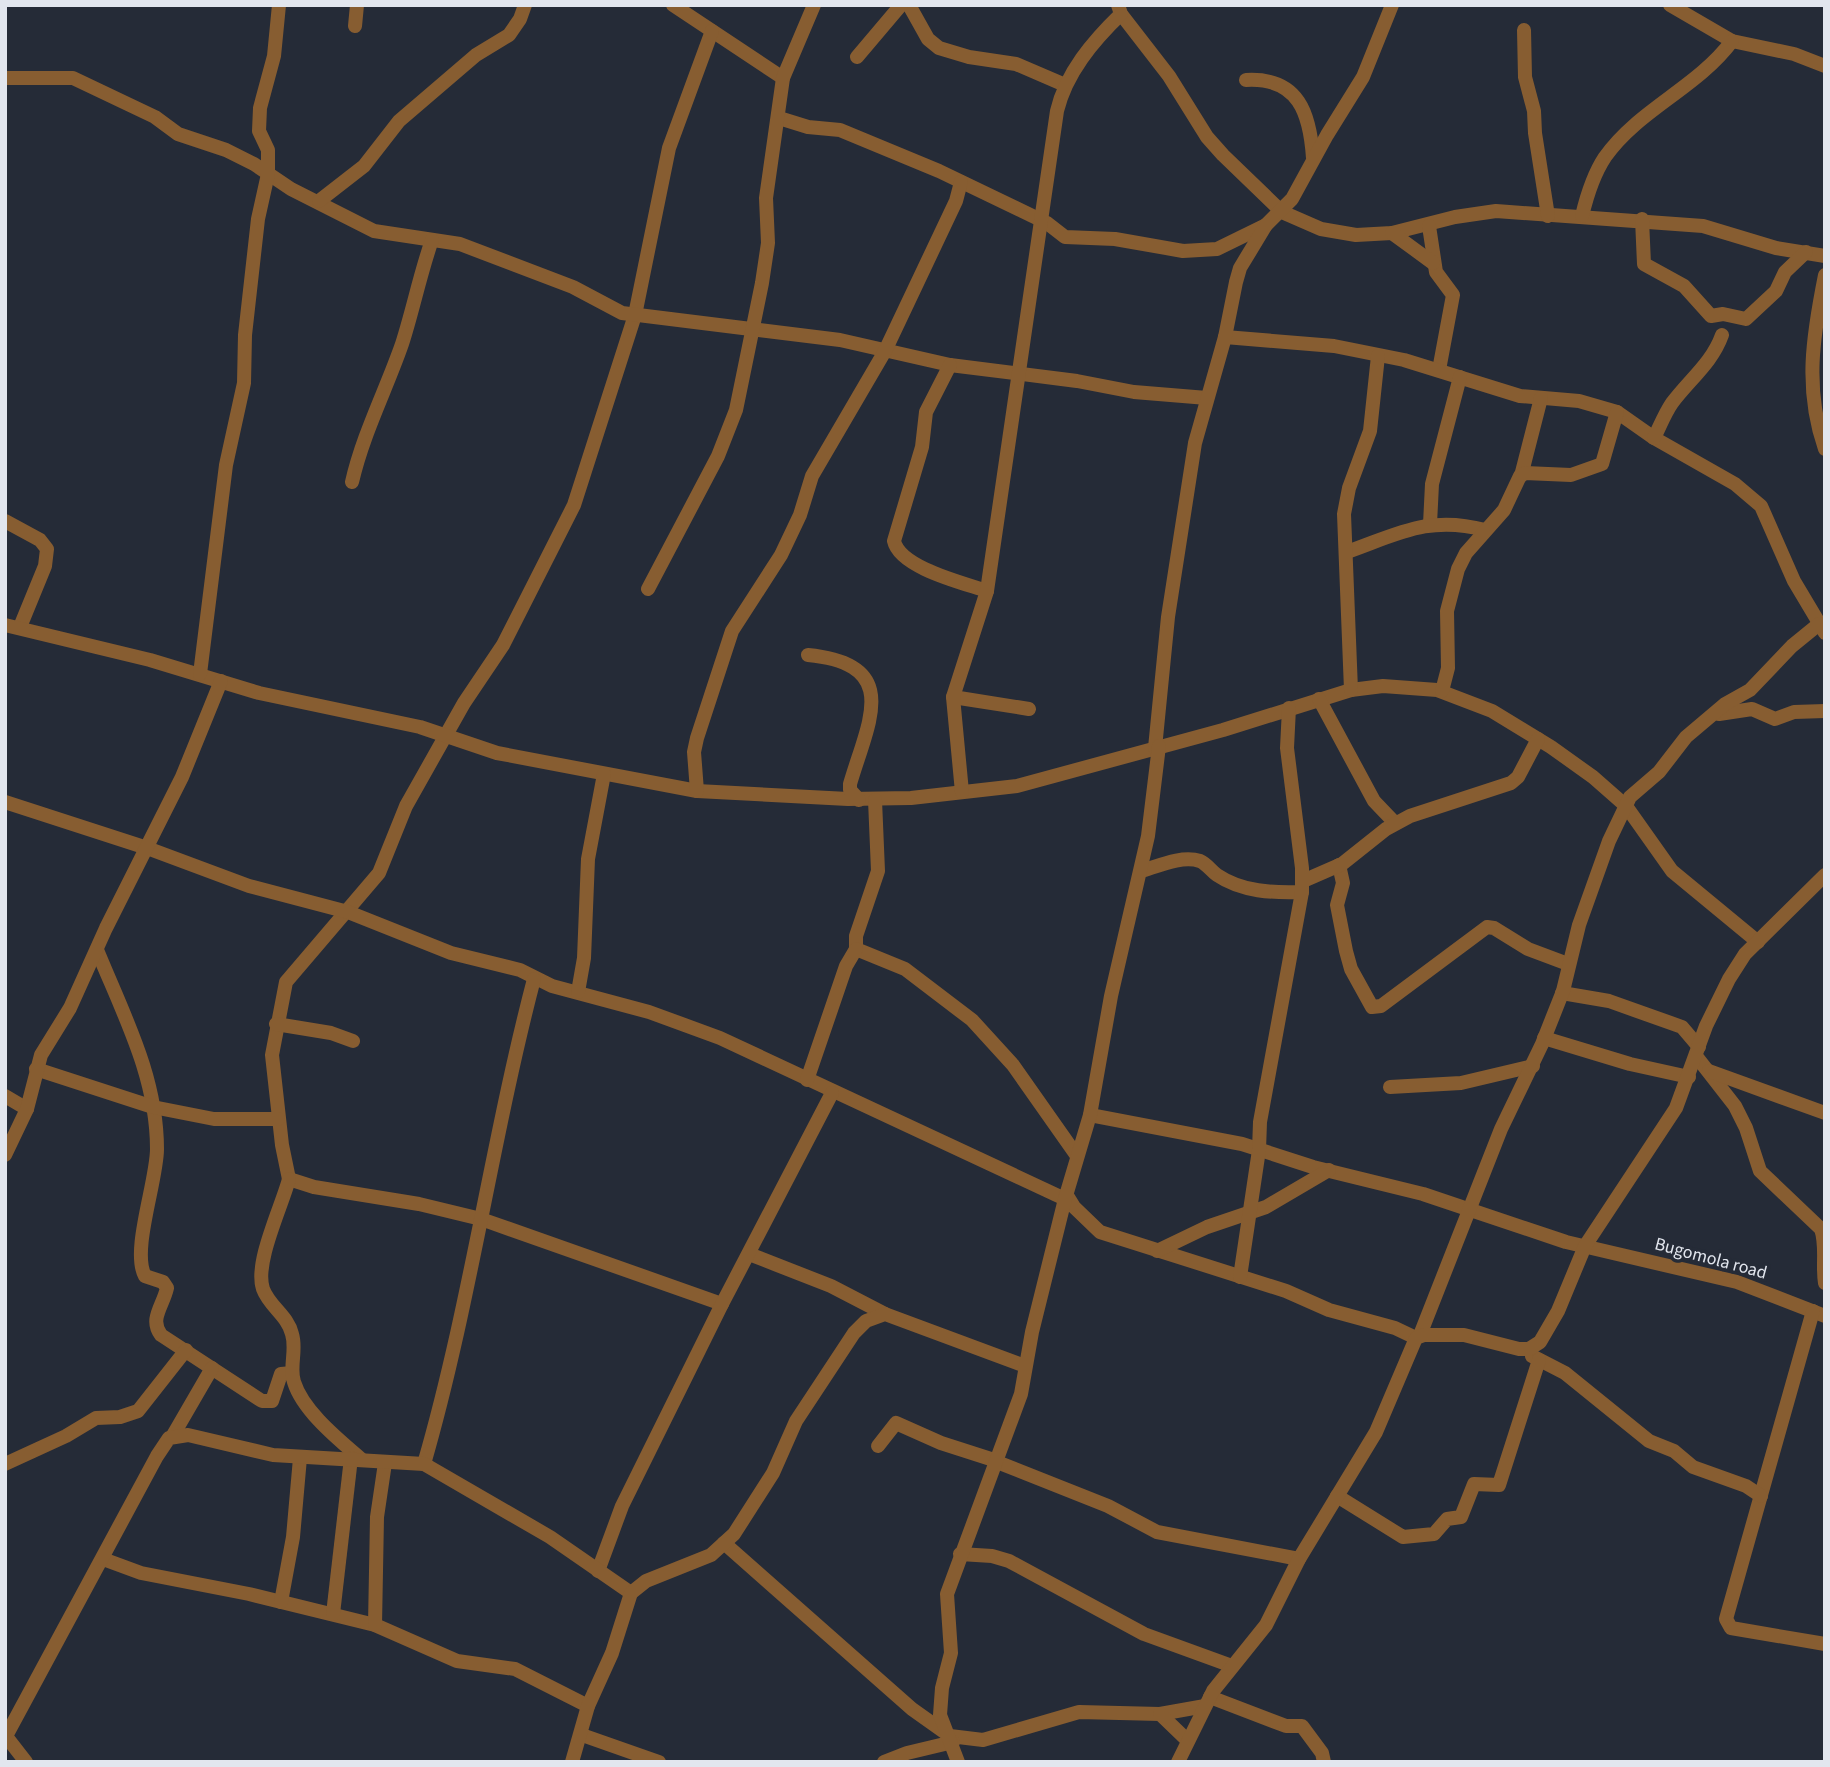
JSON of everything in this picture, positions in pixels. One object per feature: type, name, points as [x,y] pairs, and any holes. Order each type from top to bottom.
[{"type":"street","points":[[200,674],[226,465],[244,383],[245,335],[256,232],[268,174],[269,155],[259,121],[262,95],[276,42],[279,5]]},
{"type":"street","points":[[355,26],[357,5]]},
{"type":"street","points":[[319,201],[364,166],[399,121],[476,55],[509,35],[520,19],[525,5]]},
{"type":"street","points":[[673,5],[783,78]]},
{"type":"street","points":[[648,589],[719,456],[736,410],[768,243],[766,198],[783,78],[814,5]]},
{"type":"street","points":[[857,57],[901,5]]},
{"type":"street","points":[[908,5],[928,39],[939,48],[969,57],[1016,64],[1065,85]]},
{"type":"street","points":[[779,118],[807,127],[840,130],[1040,219],[1065,237],[1115,239],[1184,251],[1217,249],[1266,225],[1282,212],[1363,77],[1392,5]]},
{"type":"street","points":[[1671,5],[1731,41],[1794,54],[1825,66]]},
{"type":"street","points":[[962,792],[953,697],[987,591],[1056,111],[1065,85],[1120,10],[1169,76],[1208,137],[1282,212],[1334,232],[1392,233],[1429,226],[1455,217],[1496,211],[1548,216],[1642,219],[1703,226],[1776,248],[1825,256]]},
{"type":"street","points":[[1524,30],[1525,77],[1534,111],[1548,216]]},
{"type":"street","points":[[356,1458],[309,1409],[294,1384],[291,1330],[269,1300],[261,1283],[267,1247],[289,1179],[278,1119],[272,1055],[286,982],[292,971],[348,912],[379,873],[406,806],[464,703],[503,645],[574,505],[635,315],[669,148],[712,31]]},
{"type":"street","points":[[1582,216],[1594,177],[1606,156],[1652,112],[1703,75],[1731,41]]},
{"type":"street","points":[[5,78],[73,78],[155,117],[178,134],[226,150],[291,189],[374,231],[460,244],[566,284],[611,308],[635,315],[840,340],[950,365],[1019,373],[1134,392],[1207,398]]},
{"type":"street","points":[[1246,80],[1273,82],[1300,101],[1308,114],[1313,160]]},
{"type":"street","points":[[697,791],[697,737],[732,631],[781,555],[800,515],[812,476],[885,351],[941,234],[961,182]]},
{"type":"street","points":[[1642,219],[1644,264],[1684,286],[1711,316],[1723,314],[1746,319],[1776,291],[1785,272],[1805,252]]},
{"type":"street","points":[[958,1762],[951,1739],[942,1723],[940,1705],[951,1653],[947,1594],[1018,1405],[1065,1196],[1090,1115],[1111,996],[1148,836],[1168,617],[1195,443],[1225,337],[1240,268],[1266,225]]},
{"type":"street","points":[[1429,226],[1433,263]]},
{"type":"street","points":[[1392,233],[1433,263],[1452,295],[1439,370]]},
{"type":"street","points":[[352,482],[376,405],[401,346],[416,287],[432,240]]},
{"type":"street","points":[[1825,277],[1811,362],[1825,449]]},
{"type":"street","points":[[1654,438],[1670,405],[1693,376],[1712,359],[1722,335]]},
{"type":"street","points":[[1178,1762],[1208,1701],[1232,1666],[1266,1625],[1299,1559],[1384,1418],[1501,1129],[1533,1066],[1562,993],[1568,964],[1609,841],[1626,806],[1636,791],[1653,778],[1680,743],[1709,717],[1750,690],[1792,646],[1822,629],[1794,581],[1761,506],[1735,484],[1654,438],[1617,412],[1593,404],[1520,396],[1439,370],[1334,346],[1225,337]]},
{"type":"street","points":[[1352,690],[1344,514],[1349,488],[1370,431],[1378,356]]},
{"type":"street","points":[[950,365],[926,412],[922,447],[894,541],[896,549],[937,575],[987,591]]},
{"type":"street","points":[[1430,524],[1433,484],[1460,377]]},
{"type":"street","points":[[1442,691],[1448,668],[1447,611],[1450,594],[1461,562],[1504,510],[1521,476],[1541,398]]},
{"type":"street","points":[[1521,476],[1535,472],[1571,474],[1598,467],[1604,460],[1617,412]]},
{"type":"street","points":[[5,521],[40,540],[47,549],[45,566],[13,626],[200,674],[259,693],[419,727],[497,753],[697,791],[875,800],[1017,786],[1223,730],[1352,690],[1383,686],[1442,691],[1492,711],[1593,778],[1626,806],[1672,872],[1758,942]]},
{"type":"street","points":[[1347,552],[1430,524],[1452,522],[1485,530]]},
{"type":"street","points":[[808,655],[846,662],[866,681],[872,692],[872,713],[850,784],[850,789],[859,800]]},
{"type":"street","points":[[5,1155],[27,1109],[36,1069],[183,777],[221,681]]},
{"type":"street","points":[[953,697],[1029,709]]},
{"type":"street","points":[[1319,699],[1374,800],[1395,823]]},
{"type":"street","points":[[1240,1277],[1251,1213],[1262,1110],[1302,887],[1287,748],[1290,708]]},
{"type":"street","points":[[1709,717],[1743,708],[1755,709],[1772,719],[1794,712],[1825,711]]},
{"type":"street","points":[[1141,871],[1190,860],[1206,864],[1216,875],[1237,886],[1261,892],[1302,887],[1339,866],[1395,823],[1463,796],[1511,783],[1518,777],[1538,739]]},
{"type":"street","points":[[578,992],[584,958],[589,859],[604,774]]},
{"type":"street","points":[[807,1080],[846,965],[856,949],[856,936],[878,871],[875,800]]},
{"type":"street","points":[[5,802],[147,848],[249,886],[348,912],[452,953],[520,970],[534,979],[649,1012],[720,1038],[832,1093],[1065,1196],[1100,1232],[1286,1291],[1329,1310],[1418,1337],[1464,1335],[1518,1349],[1565,1373],[1649,1441],[1674,1451],[1693,1467],[1746,1486],[1761,1496]]},
{"type":"street","points":[[1339,866],[1343,883],[1337,902],[1346,951],[1351,969],[1372,1007],[1381,1006],[1487,927],[1494,928],[1528,949],[1568,964]]},
{"type":"street","points":[[1518,1349],[1529,1349],[1540,1342],[1558,1311],[1585,1246],[1661,1132],[1689,1077],[1729,979],[1745,954],[1825,875]]},
{"type":"street","points":[[1809,892],[1825,897]]},
{"type":"street","points":[[856,949],[905,969],[972,1020],[1013,1065],[1077,1156]]},
{"type":"street","points":[[97,950],[139,1048],[151,1085],[156,1173],[142,1251],[145,1276],[166,1284],[165,1299],[155,1319],[156,1328],[161,1335],[248,1394],[268,1403],[272,1401],[279,1376],[292,1373]]},
{"type":"street","points":[[424,1464],[448,1380],[463,1296],[517,1043],[534,979]]},
{"type":"street","points":[[1562,993],[1609,1001],[1678,1025],[1739,1113],[1760,1171],[1817,1225],[1824,1235],[1825,1283]]},
{"type":"street","points":[[276,1024],[331,1033],[353,1041]]},
{"type":"street","points":[[1544,1038],[1630,1065],[1689,1077]]},
{"type":"street","points":[[1390,1087],[1461,1083],[1533,1066]]},
{"type":"street","points":[[36,1069],[153,1107],[214,1119],[278,1119]]},
{"type":"street","points":[[1708,1070],[1825,1113]]},
{"type":"street","points":[[598,1571],[622,1506],[722,1304],[832,1093]]},
{"type":"street","points":[[5,1096],[27,1109]]},
{"type":"street","name":"Bugomola road","points":[[1090,1115],[1259,1150],[1469,1209],[1585,1246],[1737,1282],[1819,1313]]},
{"type":"street","points":[[1157,1251],[1207,1227],[1251,1213],[1329,1170]]},
{"type":"street","points":[[289,1179],[314,1188],[419,1204],[481,1219],[722,1304]]},
{"type":"street","points":[[749,1254],[831,1286],[885,1314],[1025,1366]]},
{"type":"street","points":[[1819,1313],[1728,1603],[1727,1624],[1744,1630],[1825,1644]]},
{"type":"street","points":[[572,1762],[582,1735],[588,1706],[612,1653],[631,1593],[646,1581],[712,1555],[724,1543],[756,1504],[796,1421],[854,1333],[866,1321],[885,1314]]},
{"type":"street","points":[[5,1464],[66,1436],[89,1421],[108,1416],[120,1417],[138,1411],[186,1350]]},
{"type":"street","points":[[1337,1496],[1405,1537],[1434,1534],[1447,1520],[1461,1517],[1474,1484],[1499,1485],[1539,1360]]},
{"type":"street","points":[[26,1762],[6,1736],[157,1456],[172,1437],[212,1368]]},
{"type":"street","points":[[878,1447],[896,1423],[1108,1507],[1157,1532],[1299,1559]]},
{"type":"street","points":[[172,1437],[200,1437],[257,1452],[300,1458],[356,1458],[385,1463],[424,1464],[550,1537],[631,1593]]},
{"type":"street","points":[[281,1602],[293,1537],[300,1458]]},
{"type":"street","points":[[333,1614],[356,1458]]},
{"type":"street","points":[[375,1625],[376,1528],[385,1463]]},
{"type":"street","points":[[724,1543],[912,1709],[951,1739]]},
{"type":"street","points":[[960,1554],[992,1556],[1009,1561],[1144,1634],[1232,1666]]},
{"type":"street","points":[[103,1559],[155,1576],[375,1625],[457,1661],[514,1669],[588,1706]]},
{"type":"street","points":[[884,1762],[951,1739],[983,1740],[1079,1712],[1160,1714],[1208,1701],[1286,1726],[1302,1726],[1322,1752],[1324,1762]]},
{"type":"street","points":[[1160,1714],[1187,1740]]},
{"type":"street","points":[[582,1735],[659,1762]]}]
